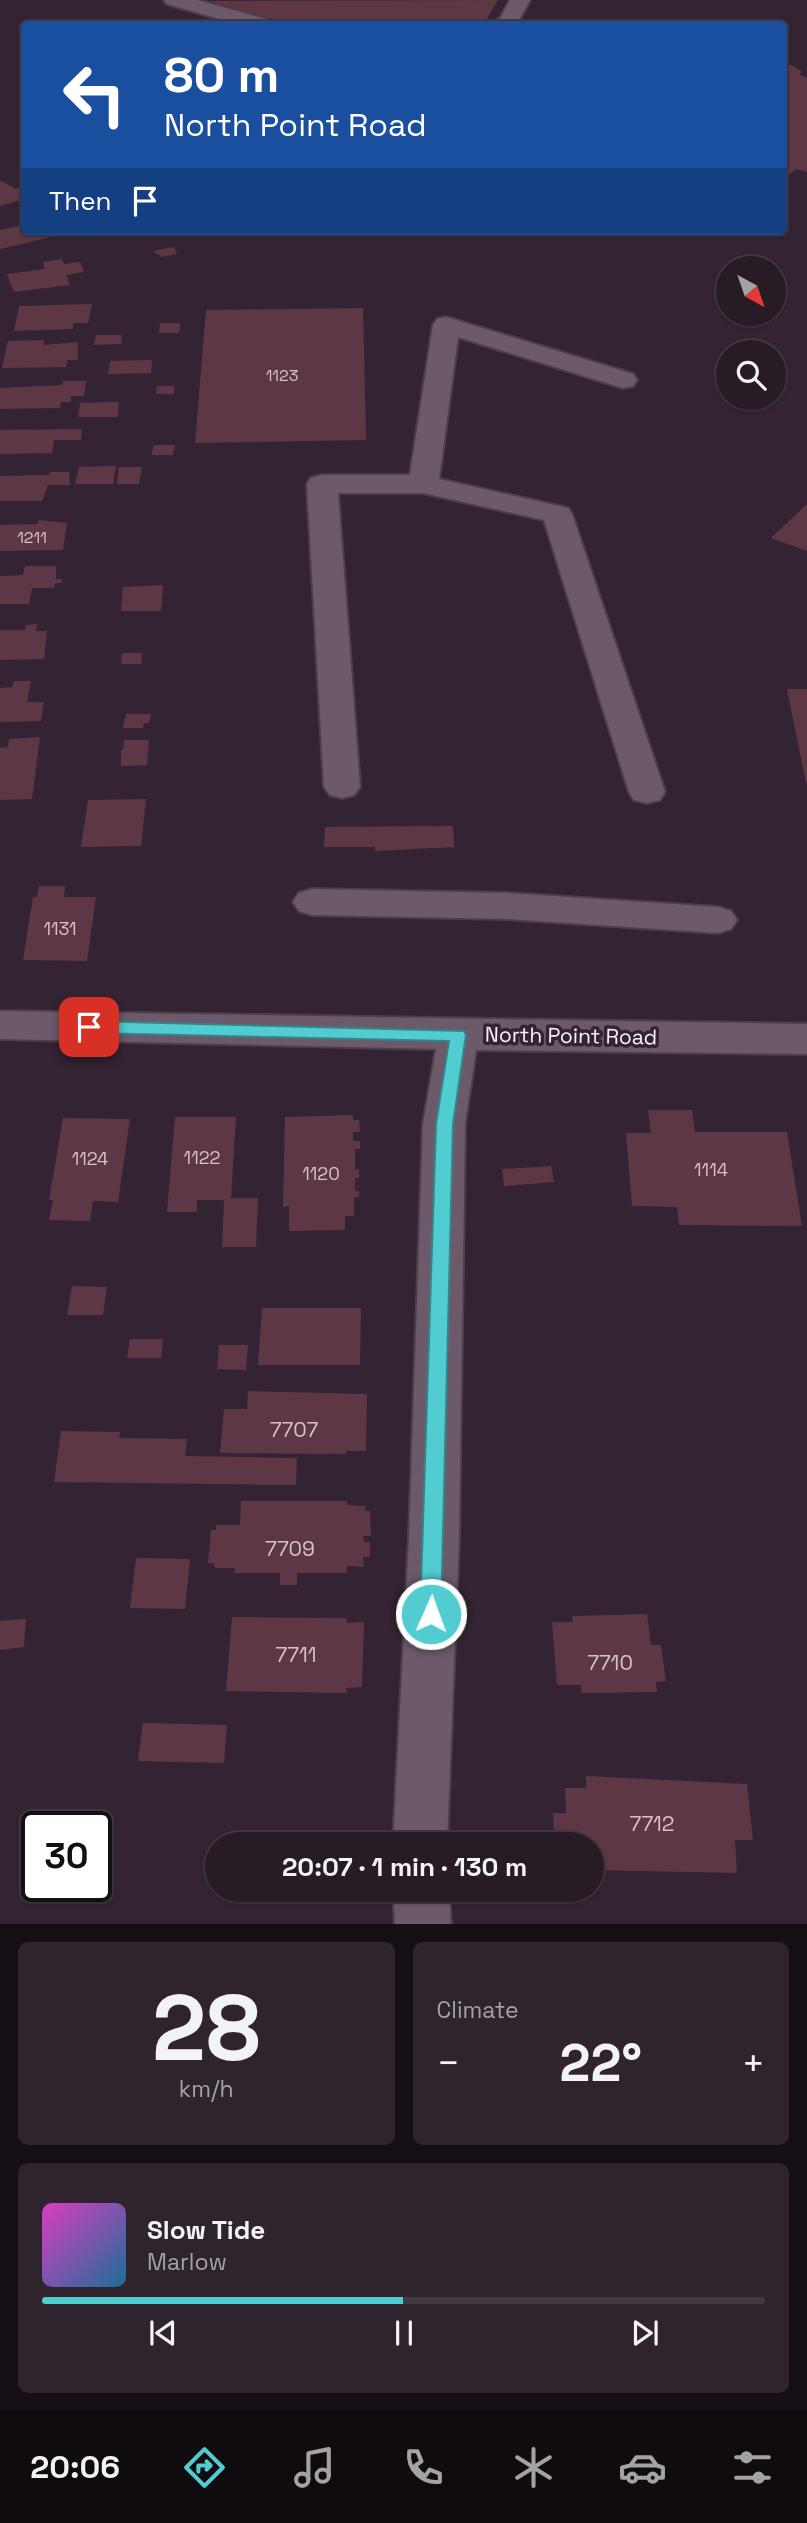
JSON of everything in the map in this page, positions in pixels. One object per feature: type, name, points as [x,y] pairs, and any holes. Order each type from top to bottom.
[{"type":"street","points":[[174,0],[248,21]]},
{"type":"street","points":[[509,21],[520,0]]},
{"type":"street","points":[[424,484],[446,325],[623,380]]},
{"type":"street","points":[[342,787],[322,484],[424,484],[556,514],[647,792]]},
{"type":"street","points":[[312,902],[507,906],[718,920]]},
{"type":"street","name":"North Point Road","points":[[0,1025],[807,1039]]},
{"type":"street","points":[[421,1832],[434,1537],[444,1124],[458,1035]]},
{"type":"street","points":[[422,1902],[423,1924]]},
{"type":"building","points":[[498,0],[486,21],[279,21],[207,1]]},
{"type":"building","points":[[787,64],[801,71],[800,75],[807,78],[807,172],[796,169],[787,176]]},
{"type":"building","points":[[0,180],[16,189],[21,187],[21,200],[0,206]]},
{"type":"building","points":[[21,226],[21,235],[60,235],[0,249],[0,230]]},
{"type":"building","points":[[174,247],[177,254],[162,257],[153,251]]},
{"type":"building","points":[[62,259],[64,264],[80,262],[84,272],[66,275],[70,285],[14,292],[7,274],[45,269],[43,262]]},
{"type":"building","points":[[92,304],[88,323],[73,323],[73,329],[14,331],[19,306]]},
{"type":"building","points":[[363,308],[366,440],[195,443],[206,310]]},
{"type":"building","points":[[160,323],[180,323],[179,333],[159,333]]},
{"type":"building","points":[[96,335],[122,335],[121,344],[94,345]]},
{"type":"building","points":[[44,340],[43,345],[78,342],[78,360],[67,360],[66,367],[2,368],[8,341]]},
{"type":"building","points":[[152,360],[151,373],[108,374],[110,361]]},
{"type":"building","points":[[63,381],[86,381],[84,396],[71,396],[71,402],[61,402],[60,408],[0,409],[0,388],[62,385]]},
{"type":"building","points":[[157,386],[174,386],[174,394],[156,394]]},
{"type":"building","points":[[119,402],[118,417],[78,417],[80,403]]},
{"type":"building","points":[[82,429],[81,440],[54,440],[52,453],[0,454],[0,430]]},
{"type":"building","points":[[154,445],[175,445],[173,455],[151,455]]},
{"type":"building","points":[[116,466],[113,484],[75,484],[79,467]]},
{"type":"building","points":[[119,467],[142,467],[139,484],[117,484]]},
{"type":"building","points":[[50,472],[69,472],[70,485],[48,485],[42,501],[0,501],[0,476],[49,475]]},
{"type":"building","points":[[807,504],[807,551],[771,538]]},
{"type":"building","points":[[38,520],[67,523],[63,550],[0,551],[0,525],[38,524]]},
{"type":"building","points":[[25,566],[56,566],[56,579],[62,579],[61,583],[55,583],[54,588],[32,588],[29,604],[0,604],[0,576],[23,575]]},
{"type":"building","points":[[163,585],[161,611],[121,611],[123,587]]},
{"type":"building","points":[[37,624],[36,631],[47,631],[44,659],[0,660],[0,630],[25,630],[26,625]]},
{"type":"building","points":[[122,653],[142,653],[141,664],[121,664]]},
{"type":"building","points":[[14,681],[31,681],[27,702],[44,702],[41,721],[0,722],[0,688],[12,687]]},
{"type":"building","points":[[787,689],[807,689],[806,783]]},
{"type":"building","points":[[126,714],[151,714],[149,723],[144,723],[143,728],[123,728]]},
{"type":"building","points":[[40,737],[32,799],[0,800],[0,748],[8,747],[9,739]]},
{"type":"building","points":[[124,740],[149,740],[147,765],[121,766]]},
{"type":"building","points":[[146,799],[141,846],[81,847],[88,800]]},
{"type":"building","points":[[453,826],[454,847],[375,851],[375,847],[324,847],[325,827]]},
{"type":"building","points":[[39,886],[65,886],[64,897],[96,897],[87,961],[23,960],[33,897],[37,897]]},
{"type":"building","points":[[648,1110],[692,1110],[695,1132],[787,1132],[802,1226],[679,1225],[677,1207],[632,1206],[626,1133],[651,1133]]},
{"type":"building","points":[[353,1115],[353,1120],[359,1120],[360,1132],[353,1132],[353,1141],[360,1141],[360,1149],[355,1149],[355,1170],[359,1169],[359,1178],[355,1178],[355,1191],[359,1191],[359,1197],[354,1197],[354,1216],[345,1216],[345,1230],[289,1231],[289,1206],[283,1207],[285,1117]]},
{"type":"building","points":[[175,1117],[236,1117],[231,1198],[258,1198],[256,1247],[222,1247],[224,1200],[197,1200],[197,1212],[167,1212]]},
{"type":"building","points":[[63,1118],[130,1119],[118,1202],[93,1201],[90,1221],[49,1220],[53,1200],[49,1200]]},
{"type":"building","points":[[551,1166],[554,1182],[504,1186],[502,1169]]},
{"type":"building","points":[[72,1286],[107,1287],[103,1315],[67,1315]]},
{"type":"building","points":[[262,1308],[361,1308],[360,1365],[258,1365]]},
{"type":"building","points":[[130,1339],[163,1339],[161,1358],[127,1358]]},
{"type":"building","points":[[219,1345],[248,1345],[246,1370],[217,1369]]},
{"type":"building","points":[[248,1391],[367,1394],[366,1451],[346,1451],[346,1454],[220,1453],[224,1409],[247,1409]]},
{"type":"building","points":[[61,1431],[120,1432],[119,1438],[187,1439],[185,1456],[297,1458],[296,1485],[54,1482]]},
{"type":"building","points":[[241,1501],[347,1501],[347,1505],[365,1506],[365,1511],[370,1511],[371,1536],[363,1536],[364,1542],[370,1542],[370,1557],[363,1557],[364,1567],[347,1566],[347,1573],[297,1573],[297,1585],[280,1585],[280,1573],[234,1573],[235,1568],[215,1568],[214,1563],[208,1563],[211,1530],[216,1530],[216,1525],[240,1525]]},
{"type":"building","points":[[136,1558],[190,1559],[185,1609],[130,1608]]},
{"type":"building","points":[[647,1614],[651,1645],[661,1645],[666,1681],[656,1682],[657,1692],[581,1693],[581,1685],[557,1685],[552,1622],[573,1622],[572,1616]]},
{"type":"building","points":[[232,1617],[346,1618],[347,1623],[364,1622],[362,1687],[346,1688],[347,1693],[226,1691]]},
{"type":"building","points":[[26,1619],[24,1647],[0,1650],[0,1621]]},
{"type":"building","points":[[143,1723],[227,1725],[224,1763],[138,1761]]},
{"type":"building","points":[[586,1776],[747,1784],[753,1840],[735,1840],[737,1873],[604,1870],[604,1832],[554,1832],[553,1813],[566,1813],[565,1788],[586,1788]]},
{"type":"route","points":[[89,1027],[458,1035],[444,1124],[431,1614]]}]
